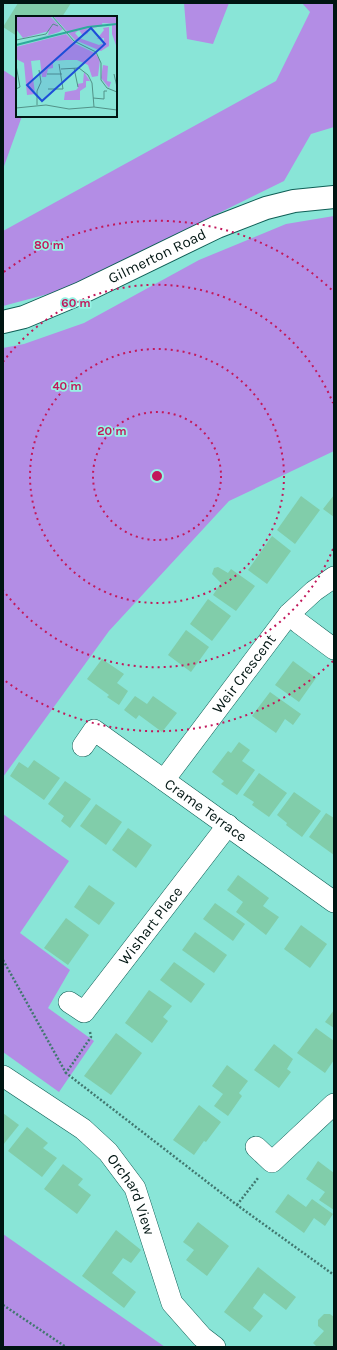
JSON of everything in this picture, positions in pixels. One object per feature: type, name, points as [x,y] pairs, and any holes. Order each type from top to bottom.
[{"type":"main road","name":"Gilmerton Road","points":[[3,322],[24,317],[81,293],[217,227],[266,208],[294,200],[334,197]]},
{"type":"street","name":"Weir Crescent","points":[[164,780],[289,614],[314,591],[334,576]]},
{"type":"street","points":[[289,614],[334,649]]},
{"type":"street","name":"Crame Terrace","points":[[83,746],[94,730],[334,902]]},
{"type":"street","name":"Wishart Place","points":[[76,1007],[228,825]]},
{"type":"street","name":"Orchard View","points":[[3,1076],[83,1129],[108,1152],[135,1188],[172,1303],[202,1337],[215,1347]]},
{"type":"street","points":[[256,1147],[272,1162],[334,1104]]},
{"type":"path","points":[[3,960],[66,1074],[238,1205],[334,1274]]},
{"type":"path","points":[[66,1074],[92,1037],[76,1007]]},
{"type":"path","points":[[238,1205],[252,1185],[272,1162]]},
{"type":"path","points":[[3,1305],[66,1347]]},
{"type":"shaded area","points":[[184,3],[229,3],[213,44],[187,39]]},
{"type":"shaded area","points":[[302,3],[334,3],[334,127],[311,134],[284,181],[63,290],[3,306],[3,231],[276,81],[310,12]]},
{"type":"shaded area","points":[[3,70],[16,78],[16,117],[22,117],[3,169]]},
{"type":"shaded area","points":[[334,216],[334,451],[229,501],[109,631],[3,777],[3,348],[24,344],[84,323],[199,260],[286,224]]},
{"type":"shaded area","points":[[3,814],[69,861],[20,933],[70,970],[48,1008],[94,1041],[59,1092],[3,1052]]},
{"type":"shaded area","points":[[3,1234],[165,1347],[3,1347]]},
{"type":"building","points":[[18,3],[71,3],[63,16],[16,16],[16,35],[3,27]]},
{"type":"building","points":[[334,495],[334,517],[323,509]]},
{"type":"building","points":[[301,496],[320,510],[295,544],[277,530]]},
{"type":"building","points":[[272,536],[291,551],[267,584],[248,570]]},
{"type":"building","points":[[218,567],[228,573],[231,569],[255,586],[236,611],[213,595],[221,583],[212,574],[214,568]]},
{"type":"building","points":[[208,599],[231,616],[212,641],[190,624]]},
{"type":"building","points":[[186,630],[209,647],[191,672],[168,655]]},
{"type":"building","points":[[102,659],[124,674],[117,683],[128,691],[119,705],[107,697],[109,695],[87,679]]},
{"type":"building","points":[[293,661],[316,678],[299,702],[275,685]]},
{"type":"building","points":[[270,692],[301,714],[293,725],[285,719],[276,733],[252,716]]},
{"type":"building","points":[[135,696],[147,704],[153,696],[177,713],[162,732],[139,715],[136,719],[124,710]]},
{"type":"building","points":[[239,742],[250,750],[242,761],[255,770],[237,795],[221,784],[224,781],[212,772],[228,751],[231,753]]},
{"type":"building","points":[[34,760],[60,778],[44,800],[10,776],[19,762],[28,768]]},
{"type":"building","points":[[259,773],[287,793],[269,817],[252,805],[254,802],[243,795]]},
{"type":"building","points":[[65,781],[91,799],[70,828],[61,821],[64,816],[48,804]]},
{"type":"building","points":[[294,792],[321,811],[302,837],[286,825],[287,823],[277,815]]},
{"type":"building","points":[[96,804],[122,822],[106,845],[80,826]]},
{"type":"building","points":[[326,813],[334,818],[334,855],[309,837]]},
{"type":"building","points":[[128,828],[152,845],[136,868],[112,850]]},
{"type":"building","points":[[238,875],[269,898],[263,906],[279,917],[266,935],[236,912],[243,902],[227,890]]},
{"type":"building","points":[[89,885],[115,903],[99,925],[74,907]]},
{"type":"building","points":[[215,903],[245,924],[233,941],[203,919]]},
{"type":"building","points":[[66,918],[89,935],[68,965],[44,948]]},
{"type":"building","points":[[301,925],[327,944],[310,968],[284,949]]},
{"type":"building","points":[[195,932],[227,955],[214,973],[182,950]]},
{"type":"building","points":[[174,962],[205,984],[191,1003],[160,980]]},
{"type":"building","points":[[149,990],[172,1006],[163,1017],[168,1021],[152,1043],[125,1023]]},
{"type":"building","points":[[334,1010],[334,1028],[325,1022]]},
{"type":"building","points":[[316,1028],[334,1041],[334,1060],[325,1073],[297,1053]]},
{"type":"building","points":[[116,1033],[142,1053],[111,1095],[84,1076]]},
{"type":"building","points":[[274,1044],[293,1059],[287,1069],[291,1072],[279,1088],[254,1070]]},
{"type":"building","points":[[227,1065],[248,1081],[239,1093],[242,1096],[228,1116],[214,1106],[223,1094],[212,1086]]},
{"type":"building","points":[[199,1105],[221,1122],[194,1155],[173,1140]]},
{"type":"building","points":[[3,1113],[19,1125],[3,1145]]},
{"type":"building","points":[[27,1127],[48,1143],[43,1148],[57,1158],[42,1177],[8,1151]]},
{"type":"building","points":[[318,1161],[334,1173],[334,1210],[319,1200],[325,1192],[306,1179]]},
{"type":"building","points":[[63,1164],[83,1179],[78,1185],[91,1195],[77,1214],[44,1189]]},
{"type":"building","points":[[288,1194],[306,1207],[312,1199],[333,1214],[325,1226],[314,1218],[304,1233],[275,1212]]},
{"type":"building","points":[[198,1222],[229,1246],[207,1276],[186,1260],[194,1250],[183,1242]]},
{"type":"building","points":[[116,1230],[141,1250],[131,1263],[123,1258],[112,1273],[136,1292],[124,1308],[82,1276]]},
{"type":"building","points":[[258,1267],[296,1297],[286,1310],[264,1293],[253,1308],[263,1316],[250,1332],[224,1312]]},
{"type":"building","points":[[324,1314],[330,1314],[334,1317],[334,1347],[317,1347],[313,1343],[324,1331],[318,1326],[318,1320]]}]
